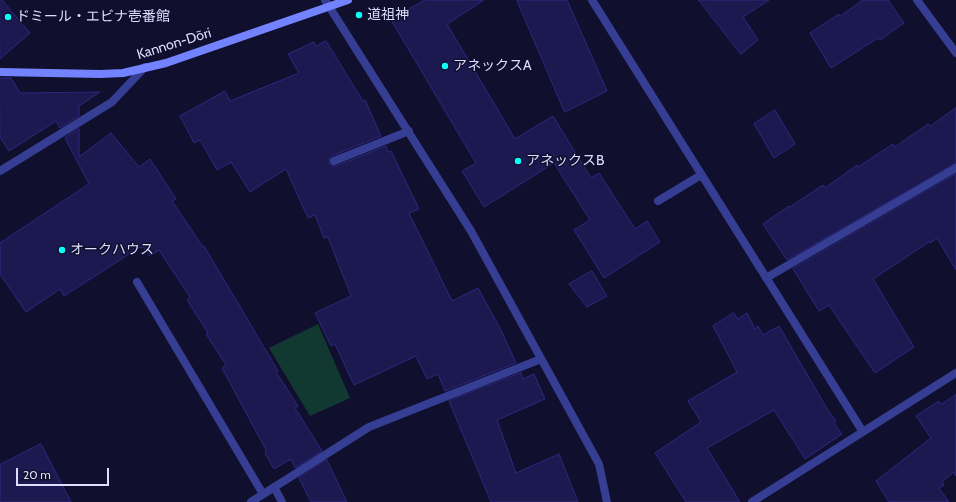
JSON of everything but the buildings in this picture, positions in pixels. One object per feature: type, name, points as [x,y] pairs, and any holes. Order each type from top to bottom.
[{"type":"main road","name":"Kannon-Dōri","points":[[0,72],[123,73],[166,63],[328,3],[348,0]]},
{"type":"street","points":[[592,0],[863,432]]},
{"type":"street","points":[[917,0],[956,53]]},
{"type":"street","points":[[328,3],[471,231],[598,464],[607,502]]},
{"type":"street","points":[[0,171],[112,102],[145,68]]},
{"type":"street","points":[[334,160],[409,131]]},
{"type":"street","points":[[766,278],[956,168]]},
{"type":"street","points":[[658,201],[701,174]]},
{"type":"street","points":[[137,282],[263,494]]},
{"type":"street","points":[[251,502],[369,428],[541,359]]},
{"type":"street","points":[[752,502],[956,373]]},
{"type":"street","points":[[274,487],[282,502]]},
{"type":"green space","points":[[318,324],[350,398],[310,416],[269,348]]},
{"type":"place","name":"道祖神","points":[[359,15]]},
{"type":"place","name":"ドミール・エビナ壱番館","points":[[8,17]]},
{"type":"place","name":"アネックスA","points":[[445,66]]},
{"type":"place","name":"アネックスB","points":[[518,161]]},
{"type":"place","name":"オークハウス","points":[[62,250]]}]
